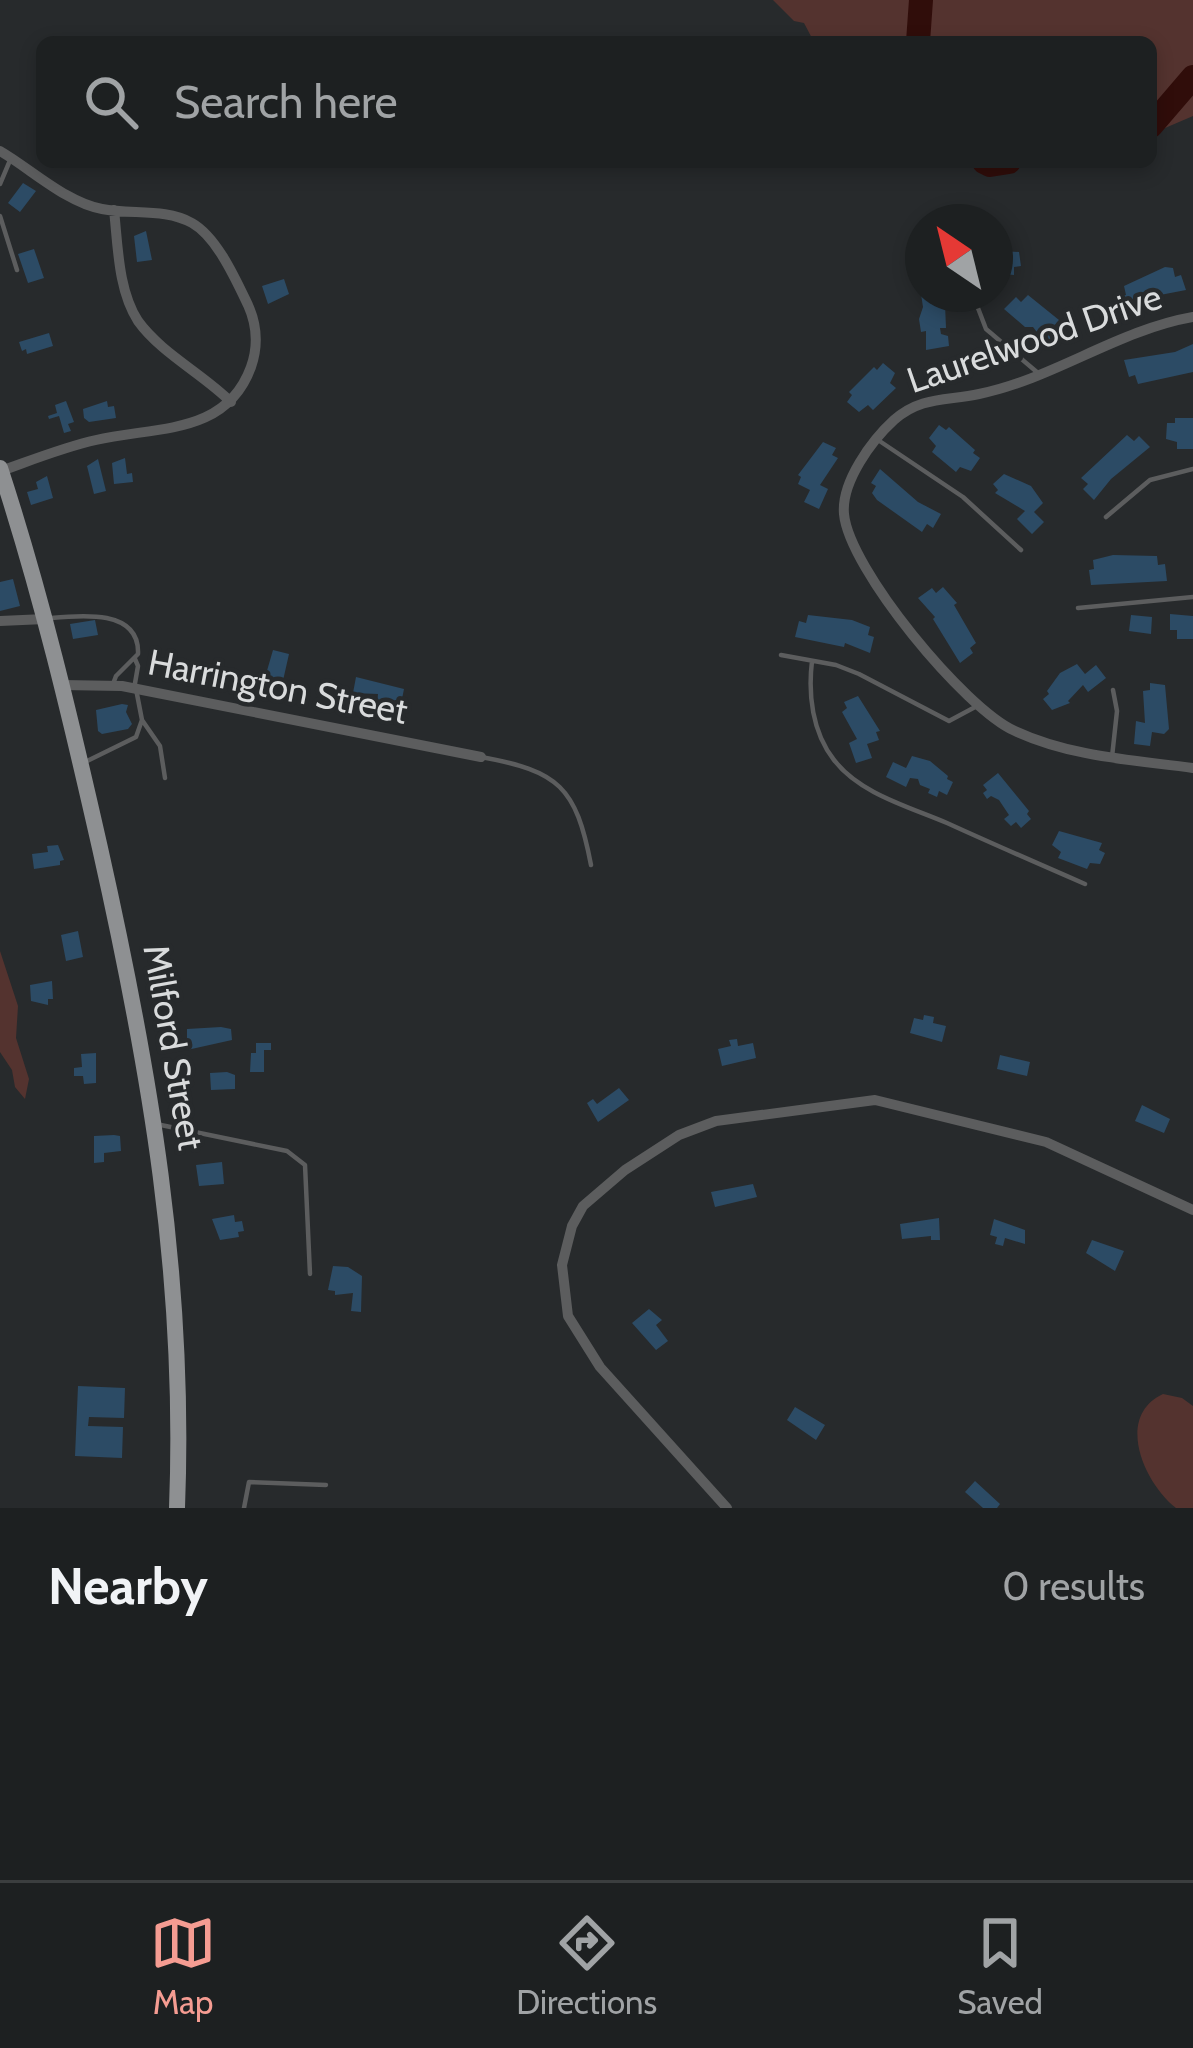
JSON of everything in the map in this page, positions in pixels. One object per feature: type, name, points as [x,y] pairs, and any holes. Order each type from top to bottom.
[{"type":"main road","name":"Milford Street","points":[[1,475],[44,613],[81,764],[136,1009],[156,1124],[179,1366],[177,1508]]},
{"type":"street","points":[[1,475],[94,440],[191,425],[231,402],[248,374],[256,337],[248,306],[199,227],[188,220],[82,202],[6,154]]},
{"type":"street","points":[[114,210],[122,276],[135,316],[231,402]]},
{"type":"street","name":"Laurelwood Drive","points":[[1193,317],[1136,333],[981,394],[935,398],[917,405],[877,439],[845,497],[848,530],[877,582],[930,658],[977,706],[1027,736],[1112,758],[1193,768]]},
{"type":"street","points":[[0,621],[44,613]]},
{"type":"street","name":"Harrington Street","points":[[62,685],[113,684],[481,758]]},
{"type":"street","points":[[727,1508],[600,1367],[568,1316],[562,1265],[572,1226],[583,1206],[625,1169],[680,1135],[716,1121],[875,1100],[1046,1142],[1193,1210]]},
{"type":"lane","points":[[0,184],[6,154]]},
{"type":"lane","points":[[0,216],[16,270]]},
{"type":"lane","points":[[980,312],[986,329],[1038,373]]},
{"type":"lane","points":[[877,439],[963,497],[1021,550]]},
{"type":"lane","points":[[1106,517],[1150,479],[1193,469]]},
{"type":"lane","points":[[1078,608],[1193,597]]},
{"type":"lane","points":[[44,613],[88,614],[122,624],[138,640],[135,689],[142,720],[160,746],[165,778]]},
{"type":"lane","points":[[781,655],[859,674],[949,721],[977,706]]},
{"type":"lane","points":[[113,684],[135,659]]},
{"type":"lane","points":[[812,661],[809,685],[815,718],[833,759],[848,774],[883,795],[1085,884]]},
{"type":"lane","points":[[1112,758],[1117,711],[1113,690]]},
{"type":"lane","points":[[81,764],[121,747],[136,736],[142,720]]},
{"type":"lane","points":[[481,758],[536,770],[561,787],[577,807],[591,865]]},
{"type":"lane","points":[[156,1124],[287,1151],[305,1165],[310,1274]]},
{"type":"lane","points":[[244,1508],[249,1482],[326,1485]]},
{"type":"shaded area","points":[[773,0],[1193,0],[1193,116],[1157,131],[1157,36],[811,36],[804,23],[794,21]]},
{"type":"shaded area","points":[[0,951],[18,1006],[16,1038],[29,1079],[25,1099],[0,1052]]},
{"type":"shaded area","points":[[1163,1394],[1193,1406],[1193,1508],[1176,1508],[1165,1497],[1140,1451],[1140,1418]]},
{"type":"building","points":[[23,183],[36,191],[20,212],[8,203]]},
{"type":"building","points":[[146,231],[152,260],[137,262],[134,236]]},
{"type":"building","points":[[34,249],[44,278],[28,283],[18,254]]},
{"type":"building","points":[[1013,252],[1019,252],[1021,266],[1014,267],[1014,275]]},
{"type":"building","points":[[1165,267],[1173,268],[1175,277],[1181,275],[1186,290],[1160,295],[1150,305],[1125,312],[1124,286]]},
{"type":"building","points":[[284,279],[289,294],[268,304],[262,286]]},
{"type":"building","points":[[1028,295],[1059,320],[1053,327],[1058,332],[1046,344],[1033,327],[1025,327],[1008,312],[1013,312],[1016,297],[1021,302]]},
{"type":"building","points":[[921,312],[945,312],[946,328],[940,328],[949,346],[926,350],[926,331],[921,332]]},
{"type":"building","points":[[49,333],[53,346],[27,354],[26,349],[22,351],[19,342]]},
{"type":"building","points":[[1193,344],[1193,372],[1138,384],[1135,375],[1129,377],[1124,360],[1175,352]]},
{"type":"building","points":[[883,363],[895,373],[890,383],[896,388],[873,410],[868,405],[859,412],[847,402],[849,392]]},
{"type":"building","points":[[66,401],[74,422],[68,424],[71,431],[64,433],[59,416],[48,416],[57,413],[55,405]]},
{"type":"building","points":[[107,401],[108,407],[114,406],[116,418],[89,422],[84,418],[83,409]]},
{"type":"building","points":[[1175,418],[1193,418],[1193,449],[1177,449],[1177,442],[1166,439],[1167,423],[1175,423]]},
{"type":"building","points":[[939,425],[949,427],[975,450],[980,458],[971,471],[960,467],[956,472],[932,452],[936,446],[929,438]]},
{"type":"building","points":[[1127,435],[1134,441],[1139,436],[1150,447],[1094,500],[1083,489],[1088,484],[1081,478]]},
{"type":"building","points":[[823,442],[836,448],[832,455],[838,458],[820,485],[828,489],[819,509],[804,502],[810,490],[798,484],[798,475]]},
{"type":"building","points":[[125,458],[133,482],[114,484],[112,463]]},
{"type":"building","points":[[98,459],[106,491],[94,494],[87,466]]},
{"type":"building","points":[[880,469],[918,502],[941,514],[933,528],[927,524],[922,532],[877,500],[872,493],[876,486],[871,483]]},
{"type":"building","points":[[1004,474],[1031,486],[1043,503],[1034,512],[1044,522],[1032,534],[1017,519],[1025,511],[995,493],[993,484]]},
{"type":"building","points":[[47,476],[53,498],[31,505],[27,492],[38,489],[36,482]]},
{"type":"building","points":[[1113,555],[1157,556],[1158,565],[1165,564],[1167,581],[1091,585],[1093,560]]},
{"type":"building","points":[[13,579],[20,606],[0,611],[0,582]]},
{"type":"building","points":[[943,587],[957,603],[976,643],[970,648],[973,653],[960,663],[935,617],[918,598]]},
{"type":"building","points":[[1170,614],[1193,616],[1193,639],[1177,639],[1177,630],[1170,630]]},
{"type":"building","points":[[808,615],[870,627],[868,635],[874,637],[870,653],[845,643],[844,647],[795,637],[799,621],[806,623]]},
{"type":"building","points":[[1131,615],[1152,617],[1151,634],[1129,631]]},
{"type":"building","points":[[95,620],[98,635],[73,639],[70,624]]},
{"type":"building","points":[[273,650],[289,654],[282,685],[277,684],[276,689],[264,681]]},
{"type":"building","points":[[1077,664],[1085,674],[1096,665],[1106,678],[1088,692],[1083,685],[1070,703],[1052,710],[1043,699],[1047,691],[1060,673]]},
{"type":"building","points":[[356,677],[404,689],[401,704],[389,702],[386,719],[376,718],[378,694],[353,693]]},
{"type":"building","points":[[1150,683],[1165,685],[1169,729],[1164,734],[1152,732],[1150,746],[1134,744],[1136,721],[1145,723],[1143,691],[1150,690]]},
{"type":"building","points":[[858,696],[880,731],[876,732],[879,740],[867,744],[872,758],[856,763],[849,743],[857,739],[842,712],[847,708],[844,702]]},
{"type":"building","points":[[128,705],[132,724],[128,729],[98,731],[96,710]]},
{"type":"building","points":[[912,756],[930,761],[948,776],[953,782],[947,795],[928,793],[930,789],[918,779],[910,778],[906,787],[886,777],[893,762],[906,768]]},
{"type":"building","points":[[998,773],[1029,811],[1031,819],[1021,828],[1004,819],[1009,815],[999,800],[987,799],[983,793],[987,790],[983,785]]},
{"type":"building","points":[[1059,831],[1102,843],[1099,850],[1105,853],[1100,864],[1090,863],[1087,869],[1058,858],[1061,852],[1052,845]]},
{"type":"building","points":[[58,845],[64,860],[60,865],[34,869],[32,854]]},
{"type":"building","points":[[78,931],[83,957],[66,961],[61,935]]},
{"type":"building","points":[[52,981],[53,999],[48,999],[48,1005],[31,1001],[30,985]]},
{"type":"building","points":[[924,1015],[946,1026],[942,1042],[910,1033],[914,1018],[923,1020]]},
{"type":"building","points":[[187,1029],[231,1029],[232,1040],[187,1050]]},
{"type":"building","points":[[737,1039],[738,1046],[753,1043],[756,1058],[722,1066],[718,1049]]},
{"type":"building","points":[[256,1043],[271,1043],[271,1050],[264,1050],[264,1072],[250,1072]]},
{"type":"building","points":[[96,1053],[96,1083],[84,1084],[83,1076],[74,1076],[74,1068],[82,1067],[81,1054]]},
{"type":"building","points":[[1000,1055],[1030,1062],[1027,1076],[997,1069]]},
{"type":"building","points":[[210,1073],[235,1075],[235,1089],[211,1090]]},
{"type":"building","points":[[619,1088],[629,1100],[598,1122],[587,1103],[593,1099],[597,1104]]},
{"type":"building","points":[[1142,1105],[1170,1119],[1164,1133],[1135,1121]]},
{"type":"building","points":[[94,1136],[120,1136],[121,1151],[104,1153],[104,1162],[94,1163]]},
{"type":"building","points":[[222,1162],[224,1184],[199,1186],[196,1165]]},
{"type":"building","points":[[753,1184],[757,1197],[715,1207],[711,1192]]},
{"type":"building","points":[[234,1215],[235,1222],[242,1221],[244,1231],[238,1232],[239,1237],[220,1240],[212,1219]]},
{"type":"building","points":[[939,1218],[940,1240],[931,1240],[931,1236],[902,1239],[900,1224]]},
{"type":"building","points":[[994,1219],[1025,1230],[1025,1244],[1005,1238],[1003,1246],[995,1244],[997,1237],[990,1235]]},
{"type":"building","points":[[1092,1240],[1124,1251],[1115,1271],[1086,1253]]},
{"type":"building","points":[[333,1266],[348,1267],[362,1276],[361,1312],[351,1311],[353,1293],[335,1295],[328,1290]]},
{"type":"building","points":[[649,1309],[662,1320],[656,1325],[668,1341],[656,1350],[632,1323]]},
{"type":"building","points":[[78,1386],[125,1388],[124,1418],[89,1417],[88,1426],[123,1427],[122,1458],[75,1456]]},
{"type":"building","points":[[795,1407],[825,1425],[816,1440],[787,1420]]},
{"type":"building","points":[[975,1481],[1000,1504],[997,1508],[983,1508],[965,1492]]},
{"type":"waterway","points":[[918,36],[921,0]]},
{"type":"waterway","points":[[1157,119],[1193,77]]}]
